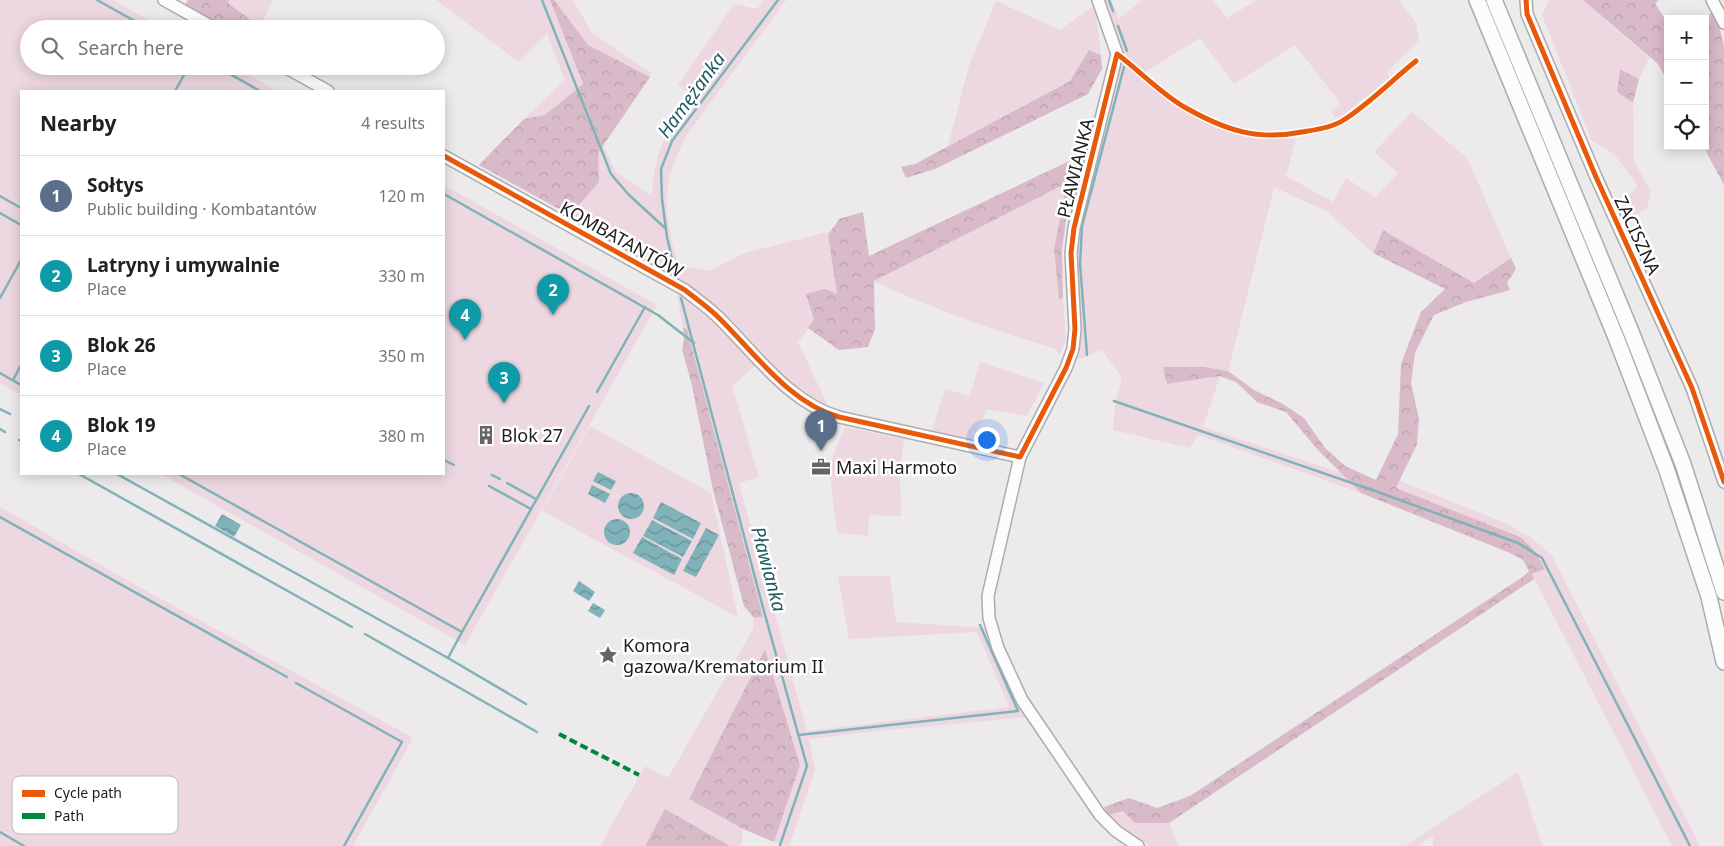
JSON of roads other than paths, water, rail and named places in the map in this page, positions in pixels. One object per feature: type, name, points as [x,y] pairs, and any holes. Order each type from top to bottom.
[{"type":"street","points":[[164,0],[200,20]]},
{"type":"street","name":"PŁAWIANKA","points":[[1098,0],[1117,54],[1074,228],[1071,252],[1075,330],[1073,349],[1066,368],[1020,457],[988,596],[989,618],[998,648],[1022,700],[1100,815],[1116,831],[1138,846]]},
{"type":"street","points":[[1477,0],[1617,340],[1666,468],[1709,597],[1724,662]]},
{"type":"street","points":[[1494,0],[1632,334],[1680,456],[1724,592]]},
{"type":"street","name":"ZACISZNA","points":[[1526,0],[1528,14],[1596,177],[1692,388],[1724,482]]},
{"type":"street","points":[[1712,0],[1724,23]]},
{"type":"street","points":[[299,75],[326,90]]},
{"type":"street","name":"KOMBATANTÓW","points":[[445,157],[685,290],[716,315],[795,395],[818,410],[839,418],[1020,457]]},
{"type":"water","points":[[598,472],[616,481],[611,490],[593,481]]},
{"type":"water","points":[[592,485],[610,494],[605,503],[588,494]]},
{"type":"water","points":[[631,493],[640,497],[644,506],[640,515],[631,519],[622,515],[618,506],[622,497]]},
{"type":"water","points":[[661,502],[701,523],[693,539],[653,518]]},
{"type":"water","points":[[222,514],[241,525],[234,537],[215,526]]},
{"type":"water","points":[[617,519],[626,523],[630,532],[626,541],[617,545],[608,541],[604,532],[608,523]]},
{"type":"water","points":[[652,520],[692,541],[683,557],[643,536]]},
{"type":"water","points":[[706,528],[719,535],[696,577],[683,571]]},
{"type":"water","points":[[642,537],[682,559],[674,575],[633,553]]},
{"type":"water","points":[[579,581],[595,592],[589,601],[573,591]]},
{"type":"water","points":[[593,603],[605,610],[600,618],[588,611]]},
{"type":"waterway","points":[[97,0],[133,20]]},
{"type":"waterway","points":[[542,0],[611,174],[628,194],[665,228]]},
{"type":"waterway","name":"Hamężanka","points":[[675,272],[667,237],[662,199],[661,169],[672,141],[778,0]]},
{"type":"waterway","points":[[1109,0],[1113,11]]},
{"type":"waterway","points":[[1118,26],[1127,51]]},
{"type":"waterway","points":[[1087,355],[1080,263],[1082,226],[1124,67]]},
{"type":"waterway","points":[[176,90],[184,75]]},
{"type":"waterway","points":[[232,75],[258,90]]},
{"type":"waterway","points":[[445,195],[658,315],[694,343]]},
{"type":"waterway","points":[[0,196],[20,207]]},
{"type":"waterway","points":[[0,213],[20,224]]},
{"type":"waterway","points":[[0,298],[20,262]]},
{"type":"waterway","name":"Pławianka","points":[[681,298],[807,766],[780,845]]},
{"type":"waterway","points":[[597,392],[645,307]]},
{"type":"waterway","points":[[13,380],[20,367]]},
{"type":"waterway","points":[[0,373],[20,384]]},
{"type":"waterway","points":[[1114,401],[1375,491],[1518,543],[1542,558],[1690,846]]},
{"type":"waterway","points":[[181,475],[462,632],[589,406]]},
{"type":"waterway","points":[[0,409],[10,414]]},
{"type":"waterway","points":[[0,429],[5,432]]},
{"type":"waterway","points":[[445,460],[454,465]]},
{"type":"waterway","points":[[81,475],[352,627]]},
{"type":"waterway","points":[[119,475],[448,658],[526,704]]},
{"type":"waterway","points":[[492,475],[500,479]]},
{"type":"waterway","points":[[507,483],[536,499]]},
{"type":"waterway","points":[[489,486],[531,509]]},
{"type":"waterway","points":[[0,517],[287,677]]},
{"type":"waterway","points":[[799,735],[1018,711],[980,625]]},
{"type":"waterway","points":[[448,658],[462,632]]},
{"type":"waterway","points":[[365,634],[537,732]]},
{"type":"waterway","points":[[296,683],[402,742],[344,846]]},
{"type":"waterway","points":[[0,832],[24,846]]},
{"type":"place","name":"Latryny i umywalnie","points":[[553,315]]},
{"type":"place","name":"Blok 19","points":[[465,340]]},
{"type":"place","name":"Blok 26","points":[[504,403]]},
{"type":"place","name":"Blok 27","points":[[486,435]]},
{"type":"place","name":"Sołtys","points":[[821,451]]},
{"type":"place","name":"Maxi Harmoto","points":[[821,467]]},
{"type":"place","name":"Komora gazowa/Krematorium II","points":[[608,655]]}]
